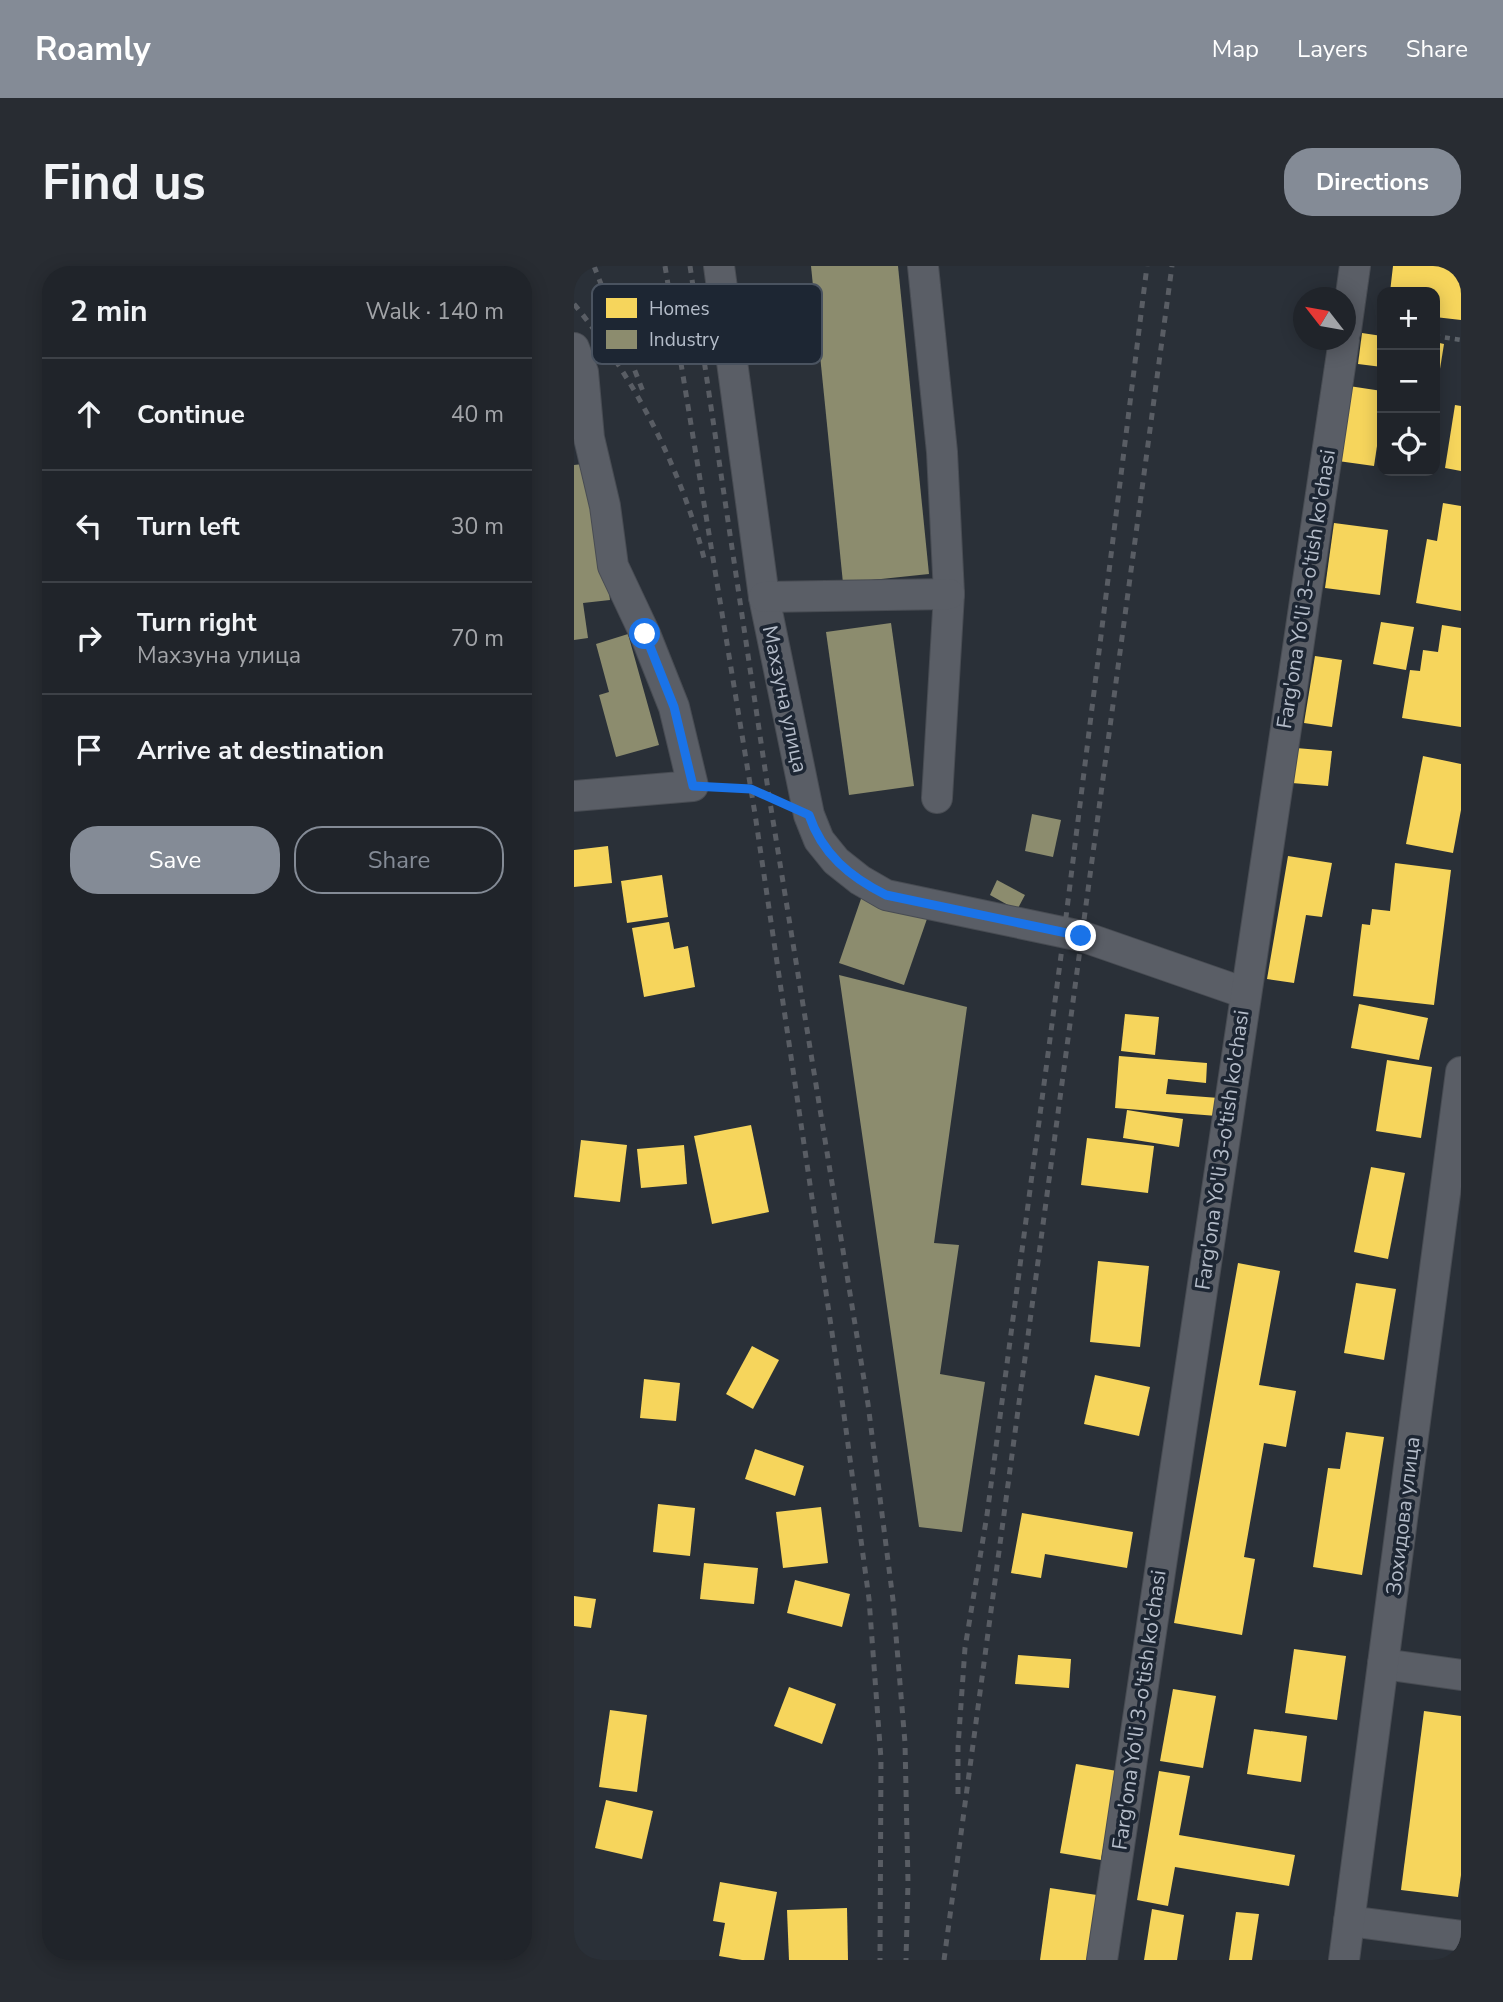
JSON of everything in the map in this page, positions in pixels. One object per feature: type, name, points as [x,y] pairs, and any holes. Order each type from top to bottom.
[{"type":"street","name":"Махзуна улица","points":[[719,266],[721,284]]},
{"type":"street","points":[[923,266],[942,452],[948,594],[937,798]]},
{"type":"street","points":[[1352,287],[1355,266]]},
{"type":"street","points":[[574,348],[583,372],[589,438],[605,506],[613,566],[645,634],[674,707],[693,786],[574,796]]},
{"type":"street","name":"Farg'ona Yo'li 3-o'tish ko'chasi","points":[[1102,1960],[1342,350]]},
{"type":"street","name":"Махзуна улица","points":[[732,364],[764,597],[809,815],[819,840],[836,861],[860,880],[886,895],[1081,936],[1245,993]]},
{"type":"street","points":[[764,597],[948,594]]},
{"type":"street","name":"Зохидова улица","points":[[1344,1960],[1455,1160],[1461,1072]]},
{"type":"street","points":[[1383,1664],[1461,1675]]},
{"type":"street","points":[[1349,1921],[1461,1936]]},
{"type":"path","points":[[1440,337],[1461,340]]},
{"type":"path","points":[[693,786],[751,789],[809,815]]},
{"type":"building: Homes","points":[[1393,266],[1461,266],[1461,320],[1440,318],[1440,287],[1391,287]]},
{"type":"building: Homes","points":[[1362,333],[1377,335],[1377,366],[1358,364]]},
{"type":"building: Homes","points":[[1440,343],[1444,344],[1440,369]]},
{"type":"building: Homes","points":[[1349,386],[1377,390],[1377,446],[1374,466],[1338,461]]},
{"type":"building: Homes","points":[[1455,405],[1461,406],[1461,471],[1445,468]]},
{"type":"building: Homes","points":[[1443,503],[1461,506],[1461,611],[1416,603],[1427,539],[1437,541]]},
{"type":"building: Homes","points":[[1334,523],[1388,530],[1380,595],[1325,588]]},
{"type":"building: Homes","points":[[1381,622],[1414,627],[1406,670],[1373,664]]},
{"type":"building: Homes","points":[[1442,625],[1461,628],[1461,727],[1402,718],[1410,670],[1420,671],[1423,650],[1438,652]]},
{"type":"building: Homes","points":[[1315,656],[1342,660],[1332,727],[1304,723]]},
{"type":"building: Homes","points":[[1296,748],[1332,751],[1328,786],[1292,783]]},
{"type":"building: Homes","points":[[1423,756],[1461,764],[1461,810],[1453,853],[1406,844]]},
{"type":"building: Homes","points":[[608,846],[612,883],[574,887],[574,850]]},
{"type":"building: Homes","points":[[1288,856],[1332,863],[1322,917],[1306,915],[1294,983],[1267,979]]},
{"type":"building: Homes","points":[[1395,863],[1451,870],[1434,1005],[1353,996],[1362,924],[1370,925],[1372,909],[1390,911]]},
{"type":"building: Homes","points":[[662,875],[668,917],[627,923],[621,881]]},
{"type":"building: Homes","points":[[669,922],[674,949],[688,946],[695,987],[644,997],[632,928]]},
{"type":"building: Homes","points":[[1359,1004],[1428,1018],[1419,1060],[1351,1048]]},
{"type":"building: Homes","points":[[1125,1014],[1159,1017],[1155,1055],[1121,1051]]},
{"type":"building: Homes","points":[[1119,1056],[1207,1063],[1206,1083],[1168,1079],[1166,1094],[1219,1098],[1217,1116],[1115,1108]]},
{"type":"building: Homes","points":[[1387,1060],[1432,1067],[1421,1138],[1376,1131]]},
{"type":"building: Homes","points":[[1127,1110],[1183,1119],[1179,1147],[1123,1138]]},
{"type":"building: Homes","points":[[751,1125],[769,1212],[712,1224],[694,1136]]},
{"type":"building: Homes","points":[[1087,1138],[1154,1146],[1148,1193],[1081,1185]]},
{"type":"building: Homes","points":[[581,1140],[627,1145],[620,1202],[574,1197]]},
{"type":"building: Homes","points":[[684,1145],[687,1184],[641,1188],[637,1149]]},
{"type":"building: Homes","points":[[1371,1167],[1405,1173],[1388,1259],[1354,1252]]},
{"type":"building: Homes","points":[[1098,1261],[1149,1266],[1140,1347],[1090,1342]]},
{"type":"building: Homes","points":[[1238,1263],[1280,1271],[1259,1385],[1296,1391],[1286,1447],[1264,1443],[1244,1557],[1255,1559],[1242,1635],[1174,1623]]},
{"type":"building: Homes","points":[[1356,1283],[1396,1289],[1384,1360],[1344,1353]]},
{"type":"building: Homes","points":[[752,1346],[779,1360],[753,1409],[726,1394]]},
{"type":"building: Homes","points":[[1095,1375],[1150,1387],[1139,1436],[1084,1424]]},
{"type":"building: Homes","points":[[644,1379],[680,1383],[676,1421],[640,1418]]},
{"type":"building: Homes","points":[[1346,1432],[1384,1437],[1362,1575],[1313,1567],[1328,1468],[1340,1469]]},
{"type":"building: Homes","points":[[755,1449],[804,1466],[795,1496],[745,1479]]},
{"type":"building: Homes","points":[[658,1504],[695,1508],[690,1556],[653,1552]]},
{"type":"building: Homes","points":[[821,1507],[828,1563],[783,1568],[776,1512]]},
{"type":"building: Homes","points":[[1022,1513],[1133,1532],[1127,1568],[1045,1554],[1041,1578],[1011,1573]]},
{"type":"building: Homes","points":[[704,1563],[758,1568],[754,1604],[700,1599]]},
{"type":"building: Homes","points":[[795,1580],[850,1594],[842,1627],[787,1613]]},
{"type":"building: Homes","points":[[574,1596],[596,1599],[591,1628],[574,1626]]},
{"type":"building: Homes","points":[[1294,1649],[1346,1656],[1337,1720],[1285,1713]]},
{"type":"building: Homes","points":[[1018,1655],[1071,1659],[1069,1688],[1015,1684]]},
{"type":"building: Homes","points":[[789,1687],[836,1704],[822,1744],[774,1726]]},
{"type":"building: Homes","points":[[1173,1689],[1216,1696],[1203,1768],[1160,1761]]},
{"type":"building: Homes","points":[[610,1710],[647,1715],[637,1792],[599,1787]]},
{"type":"building: Homes","points":[[1424,1711],[1461,1716],[1461,1875],[1458,1897],[1401,1890]]},
{"type":"building: Homes","points":[[1254,1729],[1307,1736],[1301,1782],[1247,1774]]},
{"type":"building: Homes","points":[[1076,1764],[1117,1771],[1101,1860],[1060,1853]]},
{"type":"building: Homes","points":[[1159,1771],[1190,1776],[1179,1835],[1295,1855],[1289,1886],[1175,1867],[1168,1906],[1137,1900]]},
{"type":"building: Homes","points":[[606,1800],[653,1811],[642,1859],[595,1848]]},
{"type":"building: Homes","points":[[720,1882],[777,1892],[764,1960],[719,1956],[725,1923],[713,1921]]},
{"type":"building: Homes","points":[[1050,1888],[1097,1895],[1088,1960],[1040,1960]]},
{"type":"building: Homes","points":[[847,1908],[848,1960],[789,1960],[787,1910]]},
{"type":"building: Homes","points":[[1152,1909],[1184,1915],[1177,1960],[1144,1960]]},
{"type":"building: Homes","points":[[1236,1912],[1259,1914],[1252,1960],[1229,1960]]},
{"type":"building: Industry","points":[[811,266],[898,266],[929,574],[843,583],[821,364],[822,284],[813,284]]},
{"type":"building: Industry","points":[[592,463],[610,600],[583,603],[588,638],[574,640],[574,465]]},
{"type":"building: Industry","points":[[891,623],[914,786],[849,795],[826,632]]},
{"type":"building: Industry","points":[[628,634],[659,745],[616,757],[599,695],[609,692],[596,644]]},
{"type":"building: Industry","points":[[1032,814],[1061,820],[1053,857],[1025,851]]},
{"type":"building: Industry","points":[[997,880],[1025,895],[1017,910],[990,895]]},
{"type":"building: Industry","points":[[863,893],[928,916],[904,985],[839,963]]},
{"type":"building: Industry","points":[[839,975],[967,1007],[934,1243],[959,1245],[940,1374],[985,1382],[962,1532],[919,1527]]},
{"type":"railway","points":[[594,266],[601,284]]},
{"type":"railway","points":[[665,266],[668,284]]},
{"type":"railway","points":[[690,266],[693,284]]},
{"type":"railway","points":[[958,1794],[958,1747],[965,1648],[987,1515],[1064,933],[1147,266]]},
{"type":"railway","points":[[944,1960],[1172,266]]},
{"type":"railway","points":[[574,304],[592,327]]},
{"type":"railway","points":[[617,364],[668,456],[704,558]]},
{"type":"railway","points":[[632,364],[644,394]]},
{"type":"railway","points":[[681,364],[755,814],[869,1599],[881,1759],[880,1960]]},
{"type":"railway","points":[[705,364],[769,796],[868,1404],[893,1600],[905,1743],[908,1882],[906,1960]]},
{"type":"route","points":[[645,634],[674,707],[693,786],[751,789],[809,815],[819,840],[836,861],[860,880],[886,895],[1081,936]]}]
